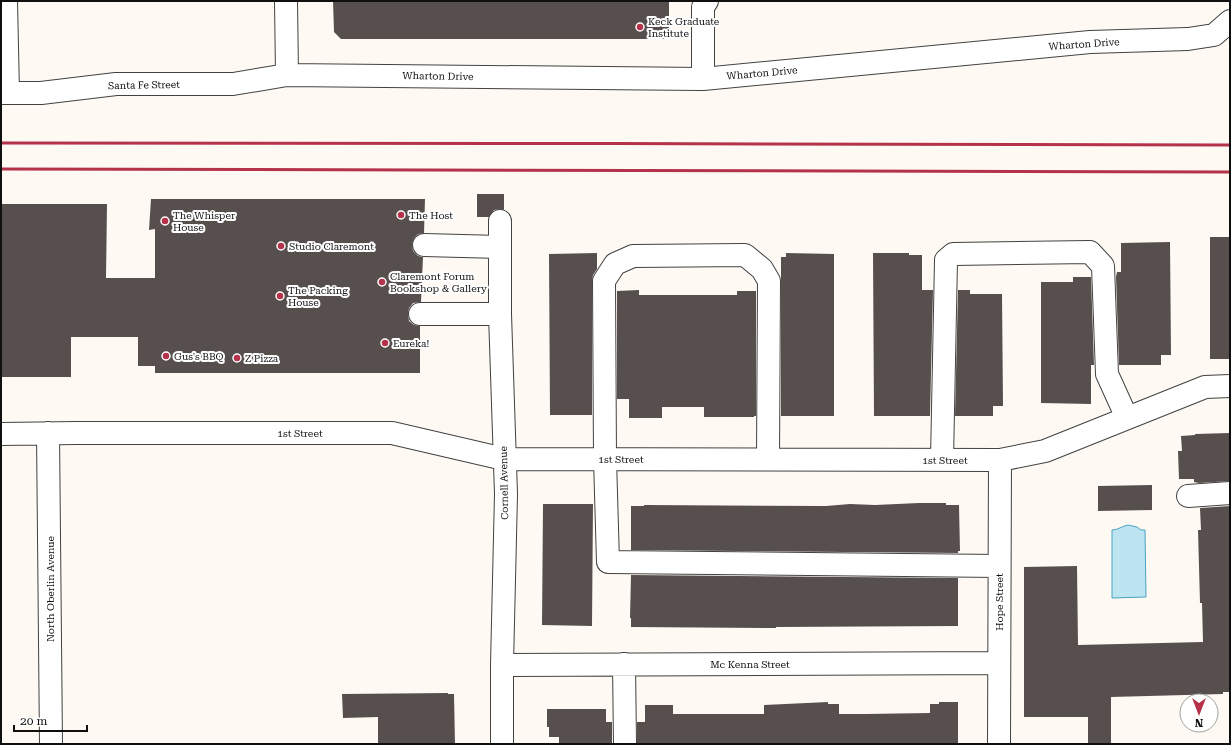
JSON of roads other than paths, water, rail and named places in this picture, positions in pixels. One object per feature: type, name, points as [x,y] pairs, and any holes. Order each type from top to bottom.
[{"type":"street","points":[[4,93],[6,1]]},
{"type":"street","points":[[286,1],[287,75]]},
{"type":"street","points":[[703,79],[703,7],[707,1]]},
{"type":"street","name":"Wharton Drive","points":[[287,75],[703,79],[1090,42],[1188,39],[1214,35],[1230,21]]},
{"type":"street","name":"Santa Fe Street","points":[[4,93],[41,93],[116,84],[233,84],[287,75]]},
{"type":"street","name":"Cornell Avenue","points":[[500,221],[500,314],[506,494],[502,665],[502,744]]},
{"type":"street","points":[[424,244],[500,247]]},
{"type":"street","points":[[942,460],[946,260],[953,254],[1090,252],[1103,266],[1107,374],[1127,418]]},
{"type":"street","points":[[768,459],[769,281],[762,269],[745,255],[633,256],[615,264],[604,281],[605,459],[608,562],[999,566]]},
{"type":"street","points":[[420,314],[500,314]]},
{"type":"street","name":"1st Street","points":[[1,434],[392,433],[504,459],[1000,460],[1045,450],[1205,387],[1230,386]]},
{"type":"street","name":"North Oberlin Avenue","points":[[48,434],[51,744]]},
{"type":"street","name":"Hope Street","points":[[999,744],[998,663],[1000,460]]},
{"type":"street","points":[[1188,496],[1230,493]]},
{"type":"street","name":"Mc Kenna Street","points":[[502,665],[998,663]]},
{"type":"street","points":[[624,664],[625,744]]},
{"type":"water","points":[[1128,525],[1145,530],[1146,597],[1112,598],[1112,530]]},
{"type":"railway","points":[[1,143],[1230,145]]},
{"type":"railway","points":[[1,169],[1230,172]]},
{"type":"place","name":"Keck Graduate Institute","points":[[640,27]]},
{"type":"place","name":"The Host","points":[[401,215]]},
{"type":"place","name":"The Whisper House","points":[[165,221]]},
{"type":"place","name":"Studio Claremont","points":[[281,246]]},
{"type":"place","name":"Claremont Forum Bookshop & Gallery","points":[[382,282]]},
{"type":"place","name":"The Packing House","points":[[280,296]]},
{"type":"place","name":"Eureka!","points":[[385,343]]},
{"type":"place","name":"Gus's BBQ","points":[[166,356]]},
{"type":"place","name":"Z Pizza","points":[[237,358]]}]
